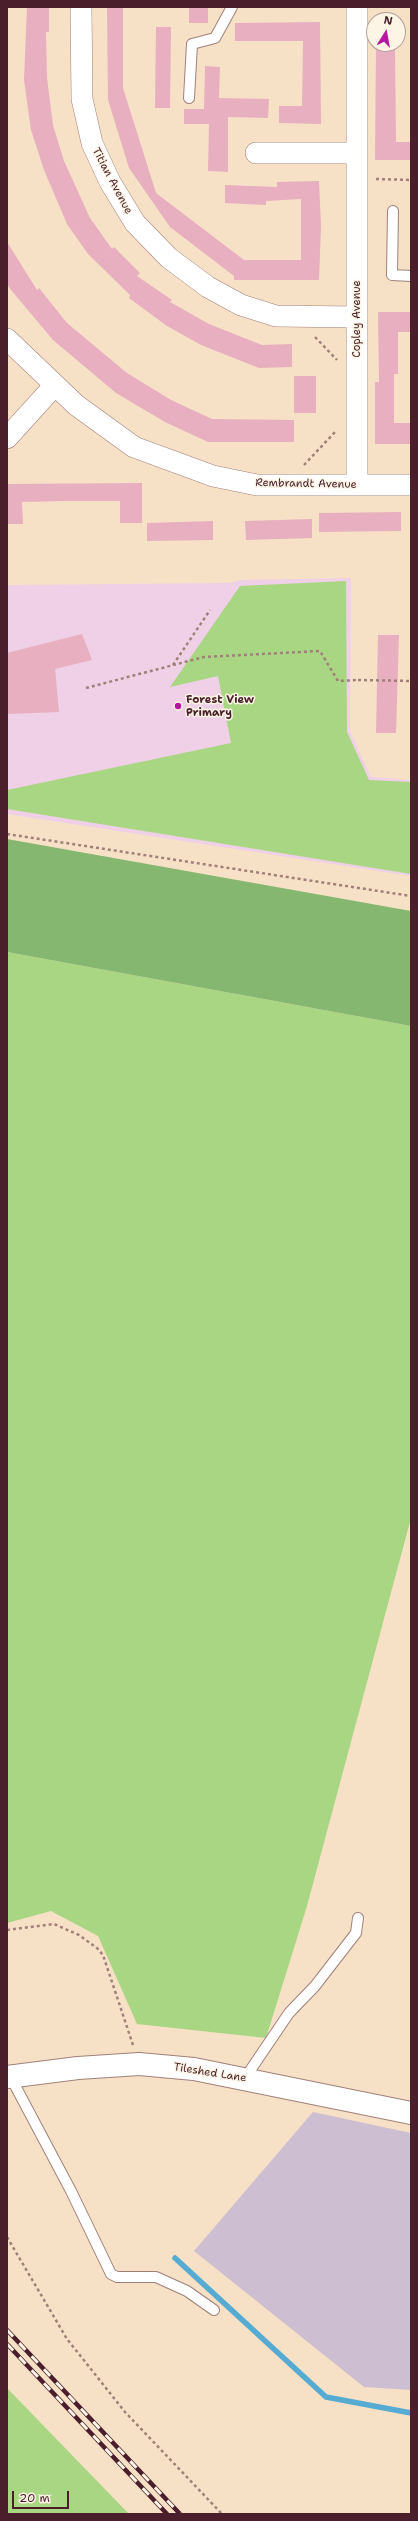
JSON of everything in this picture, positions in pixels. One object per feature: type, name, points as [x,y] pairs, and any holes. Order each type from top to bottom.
[{"type":"street","name":"Titian Avenue","points":[[81,7],[82,99],[92,143],[110,182],[135,223],[169,258],[208,287],[241,305],[276,316],[357,317]]},
{"type":"street","name":"Copley Avenue","points":[[357,7],[357,485]]},
{"type":"street","points":[[256,153],[357,153]]},
{"type":"street","name":"Rembrandt Avenue","points":[[7,339],[76,405],[134,447],[213,476],[257,484],[411,486]]},
{"type":"street","points":[[7,438],[55,385]]},
{"type":"street","name":"Tileshed Lane","points":[[8,2076],[78,2068],[139,2064],[194,2068],[411,2113]]},
{"type":"lane","points":[[189,98],[192,44],[215,38],[232,7]]},
{"type":"lane","points":[[393,211],[392,275],[411,276]]},
{"type":"lane","points":[[244,2078],[289,2013],[315,1986],[356,1933],[358,1918]]},
{"type":"lane","points":[[8,2076],[71,2191],[111,2274],[117,2277],[156,2277],[187,2291],[214,2310]]},
{"type":"path","points":[[357,179],[411,180]]},
{"type":"path","points":[[296,317],[357,381]]},
{"type":"path","points":[[287,484],[357,408]]},
{"type":"path","points":[[173,665],[210,610]]},
{"type":"path","points":[[86,688],[204,657],[320,651],[338,681],[411,681]]},
{"type":"path","points":[[7,834],[411,896]]},
{"type":"path","points":[[7,1930],[54,1924],[79,1936],[97,1948],[103,1955],[139,2064]]},
{"type":"path","points":[[7,2237],[67,2339],[125,2412],[222,2514]]},
{"type":"shaded area","name":"Forest View Primary","points":[[351,578],[350,731],[371,777],[411,780],[411,876],[7,814],[7,585],[230,583],[240,580]]},
{"type":"shaded area","points":[[313,2112],[411,2133],[411,2390],[364,2387],[194,2251]]},
{"type":"green space","points":[[346,581],[347,732],[369,780],[411,782],[411,874],[7,809],[7,790],[231,743],[218,676],[170,687],[240,586]]},
{"type":"green space","points":[[7,839],[411,911],[411,1026],[7,952]]},
{"type":"green space","points":[[7,952],[411,1026],[411,1518],[307,1906],[266,2038],[137,2024],[98,1936],[51,1911],[7,1923]]},
{"type":"green space","points":[[7,2388],[129,2514],[7,2514]]},
{"type":"building","points":[[27,7],[49,7],[49,32],[46,32],[47,78],[53,125],[64,161],[90,218],[112,249],[114,247],[140,273],[137,276],[172,300],[170,302],[209,324],[262,345],[292,344],[292,367],[259,368],[201,345],[167,326],[129,298],[130,295],[88,254],[67,224],[44,170],[31,130],[24,80]]},
{"type":"building","points":[[107,7],[123,7],[123,88],[156,193],[244,260],[301,260],[301,199],[266,201],[266,205],[225,203],[225,185],[277,187],[277,182],[319,181],[321,226],[319,280],[234,280],[234,276],[170,227],[129,168],[108,100]]},
{"type":"building","points":[[189,7],[208,7],[208,23],[189,23]]},
{"type":"building","points":[[320,22],[321,124],[279,123],[279,106],[302,106],[303,41],[235,41],[235,23]]},
{"type":"building","points":[[156,27],[171,27],[170,108],[155,108]]},
{"type":"building","points":[[376,52],[395,52],[396,142],[411,142],[411,160],[375,160]]},
{"type":"building","points":[[205,66],[220,67],[219,98],[269,99],[268,118],[228,117],[228,172],[208,171],[209,124],[184,124],[184,109],[204,109]]},
{"type":"building","points":[[7,242],[37,290],[39,288],[67,323],[127,373],[171,400],[212,419],[294,420],[294,442],[208,442],[165,422],[116,393],[53,340],[11,290],[7,284]]},
{"type":"building","points":[[378,312],[411,312],[411,332],[398,332],[398,374],[394,374],[394,423],[411,423],[411,444],[375,444],[375,382],[379,382]]},
{"type":"building","points":[[294,376],[316,376],[316,413],[294,413]]},
{"type":"building","points":[[142,483],[142,523],[120,523],[120,501],[66,501],[22,502],[23,524],[7,524],[7,484]]},
{"type":"building","points":[[401,512],[401,531],[319,532],[319,513]]},
{"type":"building","points":[[312,519],[312,538],[246,540],[245,521]]},
{"type":"building","points":[[213,521],[213,540],[147,541],[147,523]]},
{"type":"building","points":[[82,634],[92,660],[55,669],[59,712],[7,714],[7,653]]},
{"type":"building","points":[[378,635],[399,635],[396,733],[376,733]]},
{"type":"waterway","points":[[175,2258],[326,2397],[411,2413]]},
{"type":"railway","points":[[7,2330],[180,2514]]},
{"type":"railway","points":[[7,2344],[167,2514]]},
{"type":"place","name":"Forest View Primary","points":[[178,706]]}]
